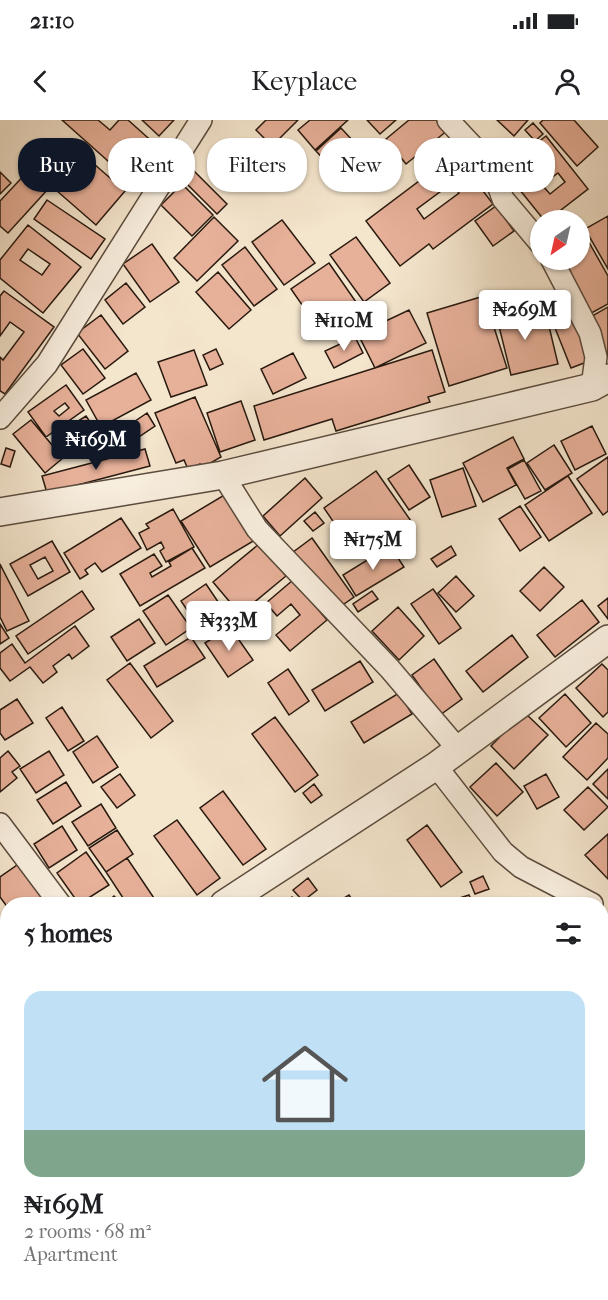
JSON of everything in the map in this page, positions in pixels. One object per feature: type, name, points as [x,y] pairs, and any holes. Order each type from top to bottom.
[{"type":"street","points":[[0,418],[47,364],[201,120]]},
{"type":"street","points":[[448,120],[491,166],[503,199],[530,231]]},
{"type":"street","points":[[0,512],[223,475],[600,382],[590,333],[557,270]]},
{"type":"street","points":[[223,475],[257,529],[390,669],[458,749]]},
{"type":"street","points":[[235,897],[436,766],[608,639]]},
{"type":"street","points":[[436,766],[503,852],[521,867],[578,897]]},
{"type":"street","points":[[0,824],[55,897]]},
{"type":"building","points":[[62,120],[98,120],[110,130],[119,120],[128,120],[148,138],[108,138],[108,161],[96,150],[96,138],[82,138]]},
{"type":"building","points":[[142,120],[174,120],[159,136]]},
{"type":"building","points":[[266,120],[298,120],[280,138],[264,138],[256,130]]},
{"type":"building","points":[[310,120],[348,120],[328,138],[319,138],[319,146],[315,150],[298,130]]},
{"type":"building","points":[[367,120],[396,120],[380,134]]},
{"type":"building","points":[[409,120],[440,120],[448,130],[438,138],[414,138],[414,158],[406,164],[402,159],[402,138],[387,138]]},
{"type":"building","points":[[497,120],[528,120],[514,136]]},
{"type":"building","points":[[543,120],[574,120],[598,147],[577,166],[540,123]]},
{"type":"building","points":[[533,123],[543,134],[538,138],[532,138],[525,130]]},
{"type":"building","points":[[341,128],[350,138],[330,138]]},
{"type":"building","points":[[555,147],[588,189],[561,210],[536,210],[521,192],[548,192],[550,194],[565,182],[558,173],[555,175]]},
{"type":"building","points":[[96,166],[108,176],[108,192],[124,192],[96,225],[58,192],[96,192]]},
{"type":"building","points":[[0,172],[11,183],[0,194]]},
{"type":"building","points":[[195,172],[207,184],[207,192],[215,192],[227,204],[217,214],[195,192]]},
{"type":"building","points":[[18,182],[18,192],[45,192],[8,233],[0,226],[0,201]]},
{"type":"building","points":[[414,185],[414,192],[440,192],[417,209],[424,219],[458,192],[484,192],[493,204],[433,249],[429,244],[400,266],[366,221]]},
{"type":"building","points":[[174,192],[190,192],[213,215],[192,236],[161,205]]},
{"type":"building","points":[[47,200],[105,239],[91,259],[34,219]]},
{"type":"building","points":[[496,206],[514,231],[493,246],[475,221]]},
{"type":"building","points":[[608,216],[608,269],[590,238],[590,226]]},
{"type":"building","points":[[214,217],[238,241],[197,281],[174,258]]},
{"type":"building","points":[[282,220],[315,263],[284,285],[252,242]]},
{"type":"building","points":[[28,225],[81,267],[43,313],[0,278],[0,260]],"holes":[[[28,249],[50,264],[42,275],[20,260]]]},
{"type":"building","points":[[356,237],[390,283],[364,302],[330,255]]},
{"type":"building","points":[[152,244],[179,282],[150,302],[123,264]]},
{"type":"building","points":[[590,244],[608,276],[608,304],[586,316],[560,270],[590,270]]},
{"type":"building","points":[[245,247],[277,289],[254,306],[222,265]]},
{"type":"building","points":[[329,263],[356,302],[333,317],[341,328],[325,338],[291,289]]},
{"type":"building","points":[[218,272],[251,310],[229,329],[196,292]]},
{"type":"building","points":[[126,283],[145,307],[123,324],[105,300]]},
{"type":"building","points":[[4,291],[54,327],[5,394],[0,391],[0,357],[3,360],[24,332],[10,322],[0,336],[0,296]]},
{"type":"building","points":[[484,296],[507,368],[449,386],[427,313]]},
{"type":"building","points":[[509,298],[516,326],[547,318],[558,364],[511,375],[493,302]]},
{"type":"building","points":[[568,300],[592,360],[571,368],[547,308]]},
{"type":"building","points":[[608,307],[608,356],[587,319]]},
{"type":"building","points":[[409,310],[426,343],[375,368],[358,334]]},
{"type":"building","points":[[101,315],[128,351],[105,369],[77,333]]},
{"type":"building","points":[[355,337],[363,353],[334,368],[325,351]]},
{"type":"building","points":[[83,349],[105,378],[83,394],[61,365]]},
{"type":"building","points":[[216,349],[223,364],[210,370],[203,355]]},
{"type":"building","points":[[194,350],[207,385],[171,397],[158,362]]},
{"type":"building","points":[[432,350],[445,392],[428,397],[430,402],[336,431],[332,419],[264,440],[254,406]]},
{"type":"building","points":[[293,353],[306,378],[273,394],[261,369]]},
{"type":"building","points":[[136,373],[151,400],[101,427],[86,400]]},
{"type":"building","points":[[66,385],[84,410],[46,437],[28,412]],"holes":[[[65,403],[69,408],[59,416],[54,411]]]},
{"type":"building","points":[[195,397],[221,457],[202,468],[200,464],[188,469],[184,460],[176,463],[155,413]]},
{"type":"building","points":[[241,401],[255,440],[220,452],[207,413]]},
{"type":"building","points":[[147,413],[155,426],[118,451],[109,439]]},
{"type":"building","points":[[86,416],[105,445],[87,457],[67,428]]},
{"type":"building","points":[[31,420],[63,458],[45,473],[13,434]]},
{"type":"building","points":[[592,426],[606,454],[575,470],[561,441]]},
{"type":"building","points":[[513,437],[524,459],[507,468],[516,485],[483,502],[463,463]]},
{"type":"building","points":[[554,445],[572,473],[545,490],[527,463]]},
{"type":"building","points":[[6,448],[15,451],[10,467],[1,464]]},
{"type":"building","points":[[145,449],[150,466],[47,493],[42,476]]},
{"type":"building","points":[[608,457],[608,511],[603,515],[577,479]]},
{"type":"building","points":[[524,460],[541,491],[525,499],[508,469]]},
{"type":"building","points":[[409,465],[430,497],[409,510],[388,479]]},
{"type":"building","points":[[463,468],[476,506],[442,517],[430,480]]},
{"type":"building","points":[[376,471],[411,521],[358,558],[324,508]]},
{"type":"building","points":[[568,476],[592,513],[549,541],[525,505]]},
{"type":"building","points":[[305,478],[322,498],[280,536],[263,516]]},
{"type":"building","points":[[226,494],[255,540],[210,567],[181,521]]},
{"type":"building","points":[[520,506],[541,537],[520,551],[499,519]]},
{"type":"building","points":[[173,509],[194,547],[166,562],[160,551],[164,548],[161,542],[147,550],[139,533],[149,528],[146,524]]},
{"type":"building","points":[[315,512],[324,523],[313,531],[304,521]]},
{"type":"building","points":[[121,518],[141,548],[102,572],[95,563],[85,570],[88,574],[80,579],[64,553]]},
{"type":"building","points":[[312,538],[354,597],[334,611],[292,553]]},
{"type":"building","points":[[52,541],[70,572],[28,596],[10,564]],"holes":[[[45,557],[53,571],[38,579],[30,565]]]},
{"type":"building","points":[[259,544],[286,576],[240,614],[213,582]]},
{"type":"building","points":[[390,546],[404,567],[356,596],[343,575]]},
{"type":"building","points":[[451,546],[456,555],[437,567],[431,559]]},
{"type":"building","points":[[192,548],[205,568],[140,606],[120,574],[154,554],[162,566],[150,573],[152,577],[171,566],[169,562]]},
{"type":"building","points":[[0,564],[29,621],[7,631],[0,617]]},
{"type":"building","points":[[544,567],[564,587],[540,611],[520,591]]},
{"type":"building","points":[[456,576],[474,596],[456,612],[438,593]]},
{"type":"building","points":[[293,580],[327,620],[290,651],[276,635],[300,615],[291,604],[277,616],[266,603]]},
{"type":"building","points":[[206,584],[229,618],[204,635],[181,601]]},
{"type":"building","points":[[433,589],[461,628],[439,644],[411,604]]},
{"type":"building","points":[[82,591],[94,609],[28,654],[16,636]]},
{"type":"building","points":[[372,591],[378,599],[358,612],[353,604]]},
{"type":"building","points":[[168,595],[191,628],[166,645],[143,611]]},
{"type":"building","points":[[608,598],[608,619],[598,606]]},
{"type":"building","points":[[582,600],[599,622],[555,657],[537,635]]},
{"type":"building","points":[[398,607],[424,636],[399,660],[372,631]]},
{"type":"building","points":[[139,619],[155,643],[127,661],[111,637]]},
{"type":"building","points":[[0,624],[9,638],[0,644]]},
{"type":"building","points":[[75,626],[89,646],[72,659],[69,654],[53,666],[57,672],[43,683],[30,667],[10,681],[0,668],[0,653],[12,644],[25,663]]},
{"type":"building","points":[[230,627],[253,660],[228,677],[205,643]]},
{"type":"building","points":[[512,635],[528,657],[483,692],[466,671]]},
{"type":"building","points":[[191,637],[205,658],[157,687],[144,666]]},
{"type":"building","points":[[434,659],[462,699],[440,715],[412,675]]},
{"type":"building","points":[[360,661],[373,682],[325,711],[312,690]]},
{"type":"building","points":[[130,663],[173,721],[151,738],[107,680]]},
{"type":"building","points":[[602,664],[608,670],[608,712],[603,717],[576,688]]},
{"type":"building","points":[[288,669],[309,701],[289,715],[268,683]]},
{"type":"building","points":[[399,693],[412,714],[364,743],[351,722]]},
{"type":"building","points":[[565,694],[591,723],[566,747],[539,718]]},
{"type":"building","points":[[17,699],[33,723],[5,740],[0,733],[0,710]]},
{"type":"building","points":[[62,707],[84,741],[68,751],[46,718]]},
{"type":"building","points":[[524,712],[548,735],[514,769],[491,746]]},
{"type":"building","points":[[275,717],[318,775],[295,792],[252,734]]},
{"type":"building","points":[[596,723],[608,734],[608,758],[587,780],[563,757]]},
{"type":"building","points":[[97,736],[118,767],[93,783],[73,752]]},
{"type":"building","points":[[8,751],[20,766],[12,772],[17,778],[0,792],[0,758]]},
{"type":"building","points":[[49,751],[64,775],[36,793],[20,769]]},
{"type":"building","points":[[496,763],[523,792],[497,816],[470,787]]},
{"type":"building","points":[[608,769],[608,799],[593,784]]},
{"type":"building","points":[[120,774],[135,795],[117,808],[101,787]]},
{"type":"building","points":[[546,774],[559,797],[537,809],[524,786]]},
{"type":"building","points":[[66,782],[81,806],[53,824],[37,800]]},
{"type":"building","points":[[314,784],[322,795],[311,803],[303,793]]},
{"type":"building","points":[[588,787],[608,807],[584,830],[564,810]]},
{"type":"building","points":[[223,791],[266,849],[243,865],[200,808]]},
{"type":"building","points":[[101,804],[116,828],[88,846],[72,822]]},
{"type":"building","points":[[177,820],[220,878],[197,895],[154,836]]},
{"type":"building","points":[[427,825],[462,872],[441,887],[407,840]]},
{"type":"building","points":[[62,826],[77,850],[49,868],[34,844]]},
{"type":"building","points":[[117,830],[133,854],[106,872],[89,848]]},
{"type":"building","points":[[608,834],[608,879],[585,855]]},
{"type":"building","points":[[86,852],[109,885],[90,897],[74,897],[57,873]]},
{"type":"building","points":[[127,858],[153,897],[122,897],[106,872]]},
{"type":"building","points":[[20,863],[42,896],[0,897],[0,877]]},
{"type":"building","points":[[483,876],[489,889],[475,894],[470,882]]},
{"type":"building","points":[[308,878],[317,890],[308,897],[299,897],[293,890]]}]
